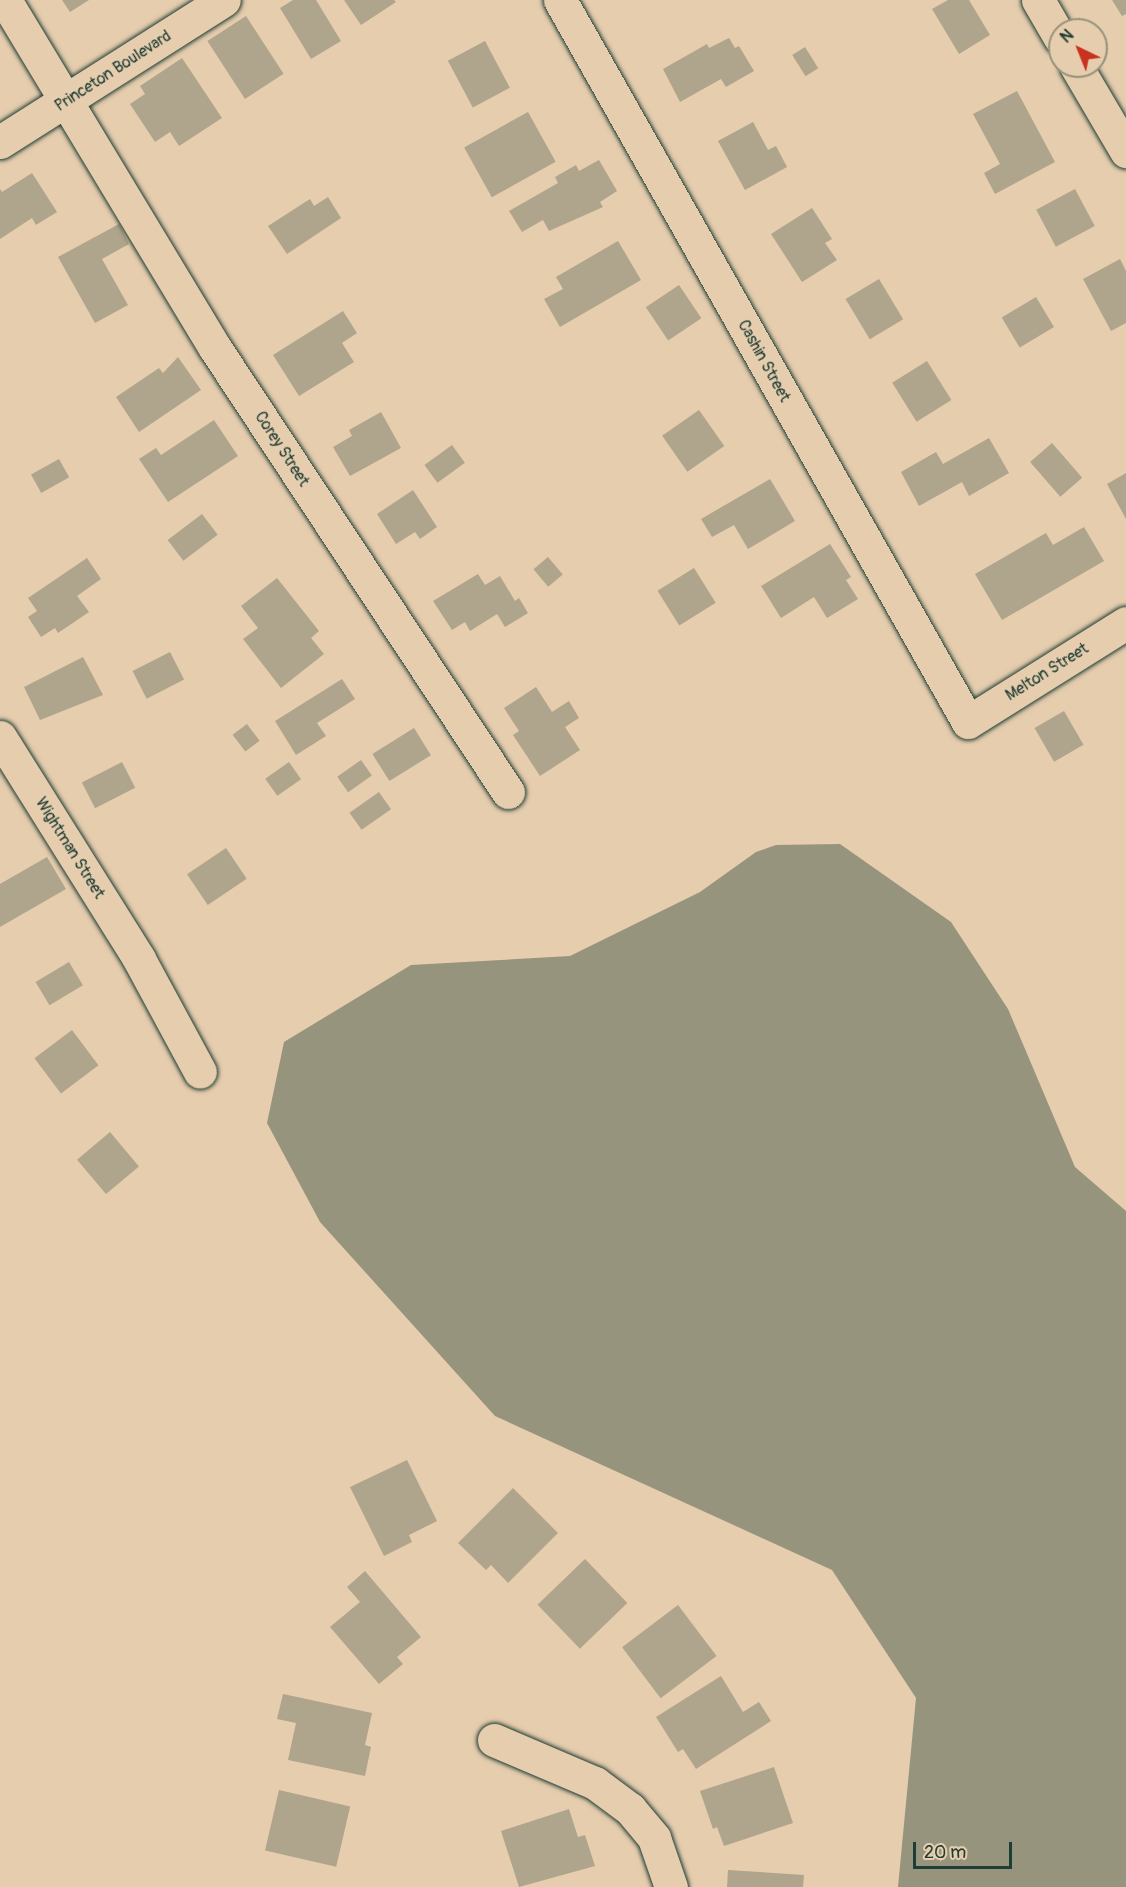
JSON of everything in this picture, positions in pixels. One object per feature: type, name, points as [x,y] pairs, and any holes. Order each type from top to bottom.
[{"type":"street","name":"Corey Street","points":[[5,0],[68,100],[215,348],[508,792]]},
{"type":"street","name":"Princeton Boulevard","points":[[0,142],[224,0]]},
{"type":"street","name":"Cashin Street","points":[[560,0],[968,722]]},
{"type":"street","points":[[1038,0],[1048,18]]},
{"type":"street","points":[[1083,78],[1126,151]]},
{"type":"street","name":"Melton Street","points":[[968,722],[1126,623]]},
{"type":"street","name":"Wightman Street","points":[[0,737],[139,959],[200,1072]]},
{"type":"street","points":[[494,1740],[595,1783],[630,1809],[654,1838],[671,1887]]},
{"type":"shaded area","points":[[840,844],[951,922],[1008,1009],[1075,1167],[1126,1211],[1126,1887],[898,1887],[916,1698],[832,1570],[495,1416],[320,1222],[267,1123],[284,1042],[411,965],[570,956],[700,892],[756,852],[776,845]]},
{"type":"building","points":[[62,0],[89,0],[70,12]]},
{"type":"building","points":[[293,0],[316,0],[341,41],[311,59],[280,8]]},
{"type":"building","points":[[344,0],[394,0],[396,2],[361,25]]},
{"type":"building","points":[[948,0],[969,0],[990,35],[959,54],[932,9]]},
{"type":"building","points":[[1112,0],[1126,0],[1126,14],[1122,16]]},
{"type":"building","points":[[246,16],[284,74],[245,99],[207,41]]},
{"type":"building","points":[[729,38],[735,48],[739,46],[754,71],[726,87],[721,79],[680,102],[663,69],[707,44],[709,48]]},
{"type":"building","points":[[485,41],[510,88],[473,108],[448,61]]},
{"type":"building","points":[[805,47],[818,68],[806,76],[792,55]]},
{"type":"building","points":[[182,58],[222,118],[179,146],[170,132],[155,142],[130,104],[145,94],[140,86]]},
{"type":"building","points":[[1017,91],[1055,162],[995,194],[984,173],[1000,164],[973,114]]},
{"type":"building","points":[[528,112],[556,162],[492,197],[464,147]]},
{"type":"building","points":[[753,122],[768,150],[776,146],[787,167],[745,190],[718,141]]},
{"type":"building","points":[[599,160],[617,191],[600,202],[603,207],[549,231],[543,220],[522,232],[509,211],[558,183],[555,177],[576,165],[579,171]]},
{"type":"building","points":[[32,173],[57,212],[36,225],[32,218],[0,239],[0,189],[2,192]]},
{"type":"building","points":[[1075,189],[1095,226],[1056,247],[1036,210]]},
{"type":"building","points":[[328,197],[341,218],[287,254],[268,226],[310,199],[314,206]]},
{"type":"building","points":[[812,208],[832,239],[825,243],[837,260],[802,282],[771,234]]},
{"type":"building","points":[[119,224],[129,244],[102,259],[128,305],[95,323],[58,257]]},
{"type":"building","points":[[618,241],[641,280],[560,327],[544,299],[563,289],[556,277]]},
{"type":"building","points":[[1120,259],[1126,271],[1126,323],[1111,331],[1083,279]]},
{"type":"building","points":[[879,279],[903,319],[870,339],[846,299]]},
{"type":"building","points":[[679,285],[701,318],[668,341],[646,307]]},
{"type":"building","points":[[1036,297],[1054,327],[1020,348],[1002,318]]},
{"type":"building","points":[[343,311],[357,333],[342,343],[354,362],[299,396],[273,355]]},
{"type":"building","points":[[178,357],[201,390],[139,432],[116,397],[159,368],[163,373]]},
{"type":"building","points":[[927,361],[951,400],[917,422],[892,383]]},
{"type":"building","points":[[699,410],[724,446],[687,472],[662,436]]},
{"type":"building","points":[[381,412],[401,448],[350,476],[333,447],[352,436],[349,430]]},
{"type":"building","points":[[214,420],[238,456],[168,502],[139,459],[156,448],[161,455]]},
{"type":"building","points":[[989,438],[1009,473],[969,496],[962,482],[919,506],[901,472],[936,452],[943,464]]},
{"type":"building","points":[[1052,443],[1082,478],[1060,497],[1030,462]]},
{"type":"building","points":[[452,445],[465,463],[437,483],[424,465]]},
{"type":"building","points":[[59,459],[69,477],[41,493],[31,475]]},
{"type":"building","points":[[1126,473],[1126,519],[1107,484]]},
{"type":"building","points":[[770,479],[795,521],[748,549],[734,525],[712,537],[701,519]]},
{"type":"building","points":[[413,490],[437,527],[420,539],[415,532],[396,544],[377,514]]},
{"type":"building","points":[[202,514],[218,535],[183,561],[168,540]]},
{"type":"building","points":[[1084,527],[1104,561],[1002,620],[975,574],[1046,533],[1053,545]]},
{"type":"building","points":[[830,544],[851,577],[846,580],[858,599],[827,618],[814,597],[781,618],[761,586]]},
{"type":"building","points":[[548,557],[563,575],[548,587],[533,569]]},
{"type":"building","points":[[87,558],[101,579],[77,596],[89,612],[58,633],[55,628],[41,637],[28,617],[37,611],[28,598]]},
{"type":"building","points":[[694,568],[716,603],[679,626],[658,591]]},
{"type":"building","points":[[478,574],[485,585],[500,576],[515,601],[519,598],[528,613],[505,627],[497,614],[470,631],[465,622],[452,630],[433,601]]},
{"type":"building","points":[[277,578],[319,631],[311,638],[324,654],[281,688],[243,639],[258,628],[241,606]]},
{"type":"building","points":[[170,652],[184,680],[147,699],[133,671]]},
{"type":"building","points":[[83,657],[103,695],[40,720],[24,687]]},
{"type":"building","points":[[342,679],[355,699],[317,723],[326,736],[296,755],[275,721]]},
{"type":"building","points":[[536,687],[552,712],[569,701],[579,718],[565,727],[580,750],[540,776],[513,735],[519,731],[504,708]]},
{"type":"building","points":[[1064,711],[1084,745],[1054,762],[1035,728]]},
{"type":"building","points":[[247,724],[260,741],[245,752],[233,735]]},
{"type":"building","points":[[414,728],[431,755],[389,781],[372,754]]},
{"type":"building","points":[[361,760],[372,776],[348,792],[337,777]]},
{"type":"building","points":[[122,762],[135,788],[95,808],[82,782]]},
{"type":"building","points":[[289,762],[301,779],[277,796],[265,779]]},
{"type":"building","points":[[379,792],[391,809],[362,830],[350,813]]},
{"type":"building","points":[[226,848],[247,879],[208,905],[187,874]]},
{"type":"building","points":[[47,857],[66,889],[0,927],[0,884]]},
{"type":"building","points":[[69,962],[83,985],[49,1005],[36,982]]},
{"type":"building","points":[[72,1030],[98,1065],[61,1093],[34,1058]]},
{"type":"building","points":[[110,1132],[139,1166],[106,1194],[77,1160]]},
{"type":"building","points":[[407,1460],[437,1521],[409,1535],[412,1542],[384,1556],[350,1487]]},
{"type":"building","points":[[513,1488],[558,1533],[508,1583],[491,1565],[486,1570],[458,1543]]},
{"type":"building","points":[[585,1559],[627,1603],[580,1649],[538,1605]]},
{"type":"building","points":[[365,1571],[421,1637],[397,1657],[403,1664],[379,1684],[330,1627],[360,1602],[347,1587]]},
{"type":"building","points":[[678,1605],[717,1656],[661,1698],[622,1647]]},
{"type":"building","points":[[721,1676],[743,1712],[759,1702],[771,1721],[696,1769],[683,1749],[678,1752],[656,1717]]},
{"type":"building","points":[[283,1694],[372,1713],[365,1745],[371,1747],[365,1776],[288,1760],[296,1723],[277,1719]]},
{"type":"building","points":[[774,1767],[793,1823],[724,1846],[717,1827],[713,1829],[700,1791]]},
{"type":"building","points":[[279,1790],[350,1806],[336,1867],[265,1850]]},
{"type":"building","points":[[569,1809],[578,1837],[585,1835],[595,1866],[519,1887],[501,1831]]},
{"type":"building","points":[[728,1870],[804,1875],[803,1887],[727,1887]]}]
